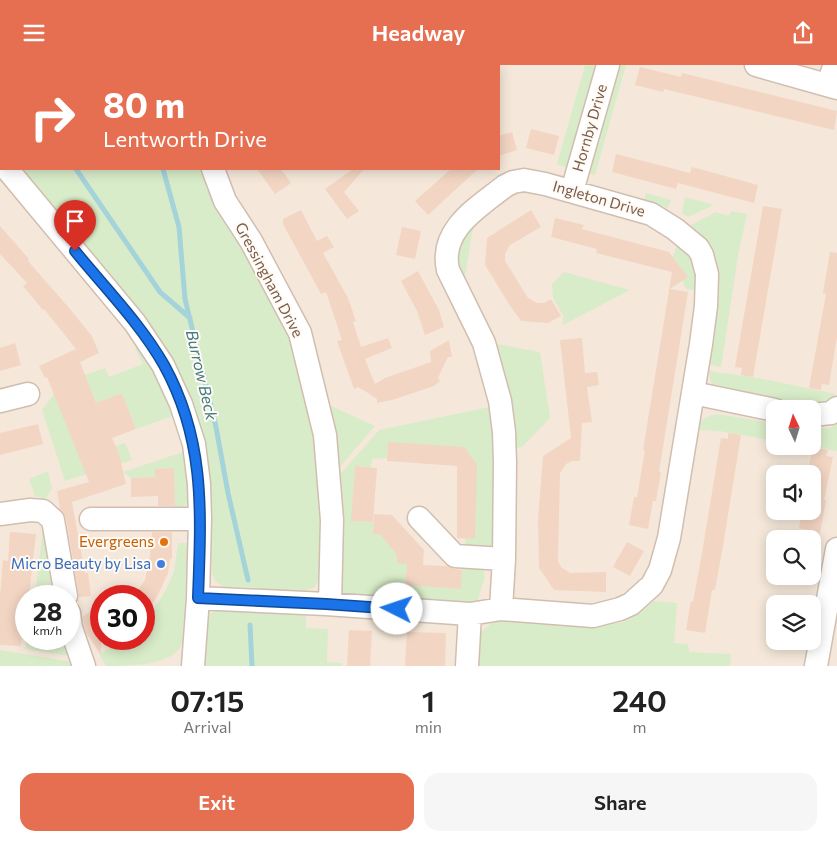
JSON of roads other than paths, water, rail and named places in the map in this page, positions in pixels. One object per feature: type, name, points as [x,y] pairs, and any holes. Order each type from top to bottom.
[{"type":"street","name":"Hornby Drive","points":[[572,191],[608,65]]},
{"type":"street","points":[[756,65],[833,79]]},
{"type":"street","points":[[9,170],[135,323],[164,365],[181,403],[194,444],[199,484],[198,598],[193,666]]},
{"type":"street","name":"Gressingham Drive","points":[[213,170],[225,201],[251,241],[300,333],[325,435],[332,520],[330,604]]},
{"type":"street","name":"Ingleton Drive","points":[[524,180],[572,191],[651,214],[698,248],[702,255],[707,275],[706,306],[665,555],[660,570],[652,585],[631,605],[593,616],[501,609],[506,463],[500,401],[484,343],[448,271],[445,259],[447,247],[456,227],[493,195],[513,182],[524,180]]},
{"type":"street","points":[[692,393],[766,408]]},
{"type":"street","points":[[0,401],[28,394]]},
{"type":"street","points":[[821,414],[831,413],[837,409]]},
{"type":"street","points":[[0,515],[30,510],[43,511],[53,520],[64,585]]},
{"type":"street","points":[[418,518],[455,556],[504,559]]},
{"type":"street","points":[[91,519],[200,519]]},
{"type":"street","points":[[816,666],[837,549]]},
{"type":"street","points":[[198,598],[330,604],[470,614],[501,609]]},
{"type":"street","points":[[467,666],[470,614]]},
{"type":"street","points":[[79,650],[84,666]]},
{"type":"waterway","points":[[77,170],[160,292],[190,318]]},
{"type":"waterway","name":"Burrow Beck","points":[[163,170],[179,227],[185,299],[216,427],[228,493],[248,580]]},
{"type":"waterway","name":"Burrow Beck","points":[[250,625],[252,666]]},
{"type":"place","name":"Evergreens","points":[[164,542]]},
{"type":"place","name":"Micro Beauty by Lisa","points":[[161,564]]}]
